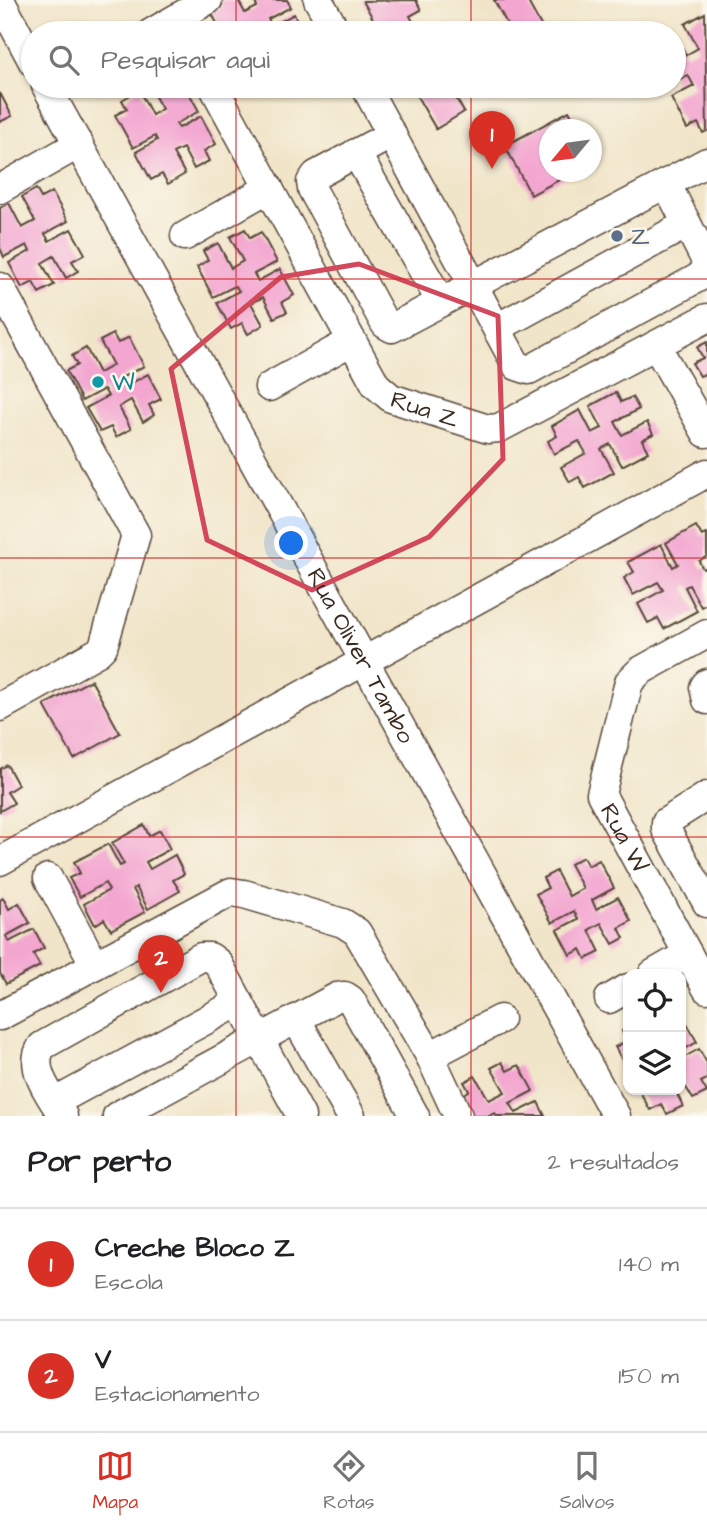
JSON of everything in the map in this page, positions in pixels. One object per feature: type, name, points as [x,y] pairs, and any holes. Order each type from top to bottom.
[{"type":"street","points":[[0,0],[21,39]]},
{"type":"street","points":[[176,17],[208,0]]},
{"type":"street","points":[[318,0],[330,21]]},
{"type":"street","name":"Rua Oliver Tambo","points":[[56,98],[616,1116]]},
{"type":"street","name":"Rua Z","points":[[220,98],[383,393],[488,429],[510,424],[707,318]]},
{"type":"street","points":[[372,98],[517,366],[529,370],[703,275],[706,261],[666,183]]},
{"type":"street","points":[[392,134],[316,175],[312,189],[385,324],[392,328],[707,162]]},
{"type":"street","points":[[0,189],[79,144]]},
{"type":"street","points":[[356,153],[440,302]]},
{"type":"street","points":[[185,236],[269,188]]},
{"type":"street","points":[[497,328],[687,223]]},
{"type":"street","points":[[0,287],[136,535],[103,647],[0,707]]},
{"type":"street","points":[[269,387],[352,341]]},
{"type":"street","points":[[656,345],[706,433]]},
{"type":"street","points":[[0,861],[707,473]]},
{"type":"street","name":"Rua W","points":[[707,634],[632,677],[601,794],[707,989]]},
{"type":"street","points":[[707,682],[704,687],[707,700]]},
{"type":"street","points":[[707,797],[671,816],[666,822],[666,829],[707,903]]},
{"type":"street","points":[[48,878],[95,965]]},
{"type":"street","points":[[0,1016],[231,892],[244,894],[343,923],[357,932],[430,1056],[458,1116]]},
{"type":"street","points":[[662,969],[688,954]]},
{"type":"street","points":[[239,1002],[59,1109],[37,1070],[36,1055],[42,1046],[201,957],[210,957],[218,963],[301,1116]]},
{"type":"street","points":[[117,1116],[337,997],[345,996],[351,1000],[415,1116]]},
{"type":"street","points":[[296,1019],[351,1116]]},
{"type":"street","points":[[430,1056],[500,1019]]},
{"type":"highlighted area","points":[[359,264],[498,316],[503,459],[429,537],[312,590],[207,540],[171,369],[281,277]]},
{"type":"building","points":[[219,0],[238,0],[245,13],[257,7],[254,0],[287,0],[291,7],[268,19],[269,21],[216,21],[211,12],[222,6]]},
{"type":"building","points":[[416,0],[421,10],[410,16],[413,21],[374,21],[363,1]]},
{"type":"building","points":[[494,0],[527,0],[538,21],[505,21]]},
{"type":"building","points":[[705,13],[707,131],[703,133],[698,123],[687,129],[671,98],[686,98],[686,90],[694,86],[688,75],[686,76],[686,55],[698,48],[686,23]]},
{"type":"building","points":[[294,14],[298,21],[281,21]]},
{"type":"building","points":[[0,93],[12,116],[0,122]]},
{"type":"building","points":[[125,98],[143,98],[152,115],[162,109],[156,98],[192,98],[199,111],[176,124],[179,128],[201,116],[216,144],[204,151],[209,161],[194,169],[183,148],[173,153],[185,174],[168,184],[162,174],[151,180],[136,152],[157,140],[155,136],[133,148],[115,115],[127,109],[122,100]]},
{"type":"building","points":[[418,98],[456,98],[464,112],[436,129]]},
{"type":"building","points":[[569,111],[573,119],[554,119]]},
{"type":"building","points":[[539,127],[539,182],[555,182],[531,195],[505,146]]},
{"type":"building","points":[[36,189],[41,198],[52,192],[68,221],[45,234],[49,241],[71,229],[85,254],[72,261],[78,271],[66,278],[54,256],[42,263],[54,285],[39,293],[33,282],[22,288],[9,263],[30,251],[27,245],[4,257],[0,248],[0,208],[9,203],[22,228],[35,221],[22,197]]},
{"type":"building","points":[[245,229],[250,238],[261,232],[277,262],[254,274],[258,281],[280,269],[294,295],[282,302],[287,312],[274,318],[263,297],[251,303],[263,325],[248,334],[242,323],[231,329],[217,303],[239,291],[235,286],[213,297],[197,267],[208,260],[203,251],[218,243],[231,268],[243,261],[230,237]]},
{"type":"building","name":"W","points":[[113,334],[118,343],[129,337],[144,366],[121,378],[126,386],[148,374],[161,399],[149,405],[154,415],[143,422],[131,400],[119,407],[131,429],[116,437],[111,427],[100,432],[86,408],[108,396],[104,389],[82,401],[66,371],[77,365],[72,356],[86,348],[99,373],[113,365],[100,341]]},
{"type":"building","points":[[707,342],[707,373],[700,376],[692,363],[703,358],[697,347]]},
{"type":"building","points":[[616,392],[621,402],[632,397],[639,409],[615,422],[622,435],[647,422],[653,434],[642,440],[648,452],[622,466],[610,444],[601,449],[614,472],[585,488],[579,477],[570,482],[561,467],[586,453],[579,441],[554,454],[548,441],[557,436],[552,426],[580,410],[592,433],[602,428],[590,406]]},
{"type":"building","points":[[696,526],[702,536],[707,534],[707,556],[699,561],[703,569],[707,567],[707,604],[701,607],[689,585],[685,587],[697,611],[664,629],[658,618],[648,623],[638,604],[663,590],[658,582],[633,595],[624,578],[634,572],[628,562],[661,544],[673,567],[678,564],[666,543]]},
{"type":"building","points":[[91,680],[120,733],[74,759],[44,705]]},
{"type":"building","points":[[7,765],[18,785],[7,792],[14,803],[0,811],[0,769]]},
{"type":"building","points":[[144,825],[149,836],[160,830],[170,849],[146,862],[150,869],[175,855],[184,874],[173,880],[180,891],[148,909],[136,887],[133,889],[145,912],[111,930],[104,919],[95,925],[84,904],[109,890],[105,883],[80,897],[69,878],[80,873],[74,862],[108,844],[120,866],[124,864],[112,843]]},
{"type":"building","points":[[583,857],[588,866],[599,860],[614,888],[592,900],[596,909],[618,897],[631,921],[619,928],[624,938],[613,944],[601,923],[589,930],[600,952],[586,959],[581,949],[570,955],[557,930],[578,919],[574,911],[552,923],[536,894],[548,888],[543,878],[556,871],[569,896],[583,888],[570,864]]},
{"type":"building","points":[[3,898],[9,909],[19,903],[30,923],[6,936],[9,942],[34,929],[44,948],[33,954],[40,966],[6,984],[0,973],[0,900]]},
{"type":"building","points":[[686,1021],[697,1042],[686,1048]]},
{"type":"building","points":[[623,1043],[623,1062],[615,1047]]},
{"type":"building","points":[[699,1049],[707,1063],[707,1079],[701,1082],[707,1092],[693,1099],[686,1087],[686,1056]]},
{"type":"building","points":[[502,1062],[507,1071],[519,1065],[533,1091],[510,1103],[516,1113],[538,1102],[545,1116],[497,1116],[495,1113],[488,1116],[468,1116],[458,1098],[469,1091],[464,1082],[475,1076],[489,1100],[505,1092],[491,1068]]},
{"type":"building","points":[[642,1095],[678,1095],[683,1106],[667,1114],[661,1104],[650,1110]]},
{"type":"place","name":"Creche Bloco Z","points":[[492,169]]},
{"type":"place","name":"Z","points":[[617,236]]},
{"type":"place","name":"W","points":[[98,382]]},
{"type":"place","name":"V","points":[[161,993]]}]
